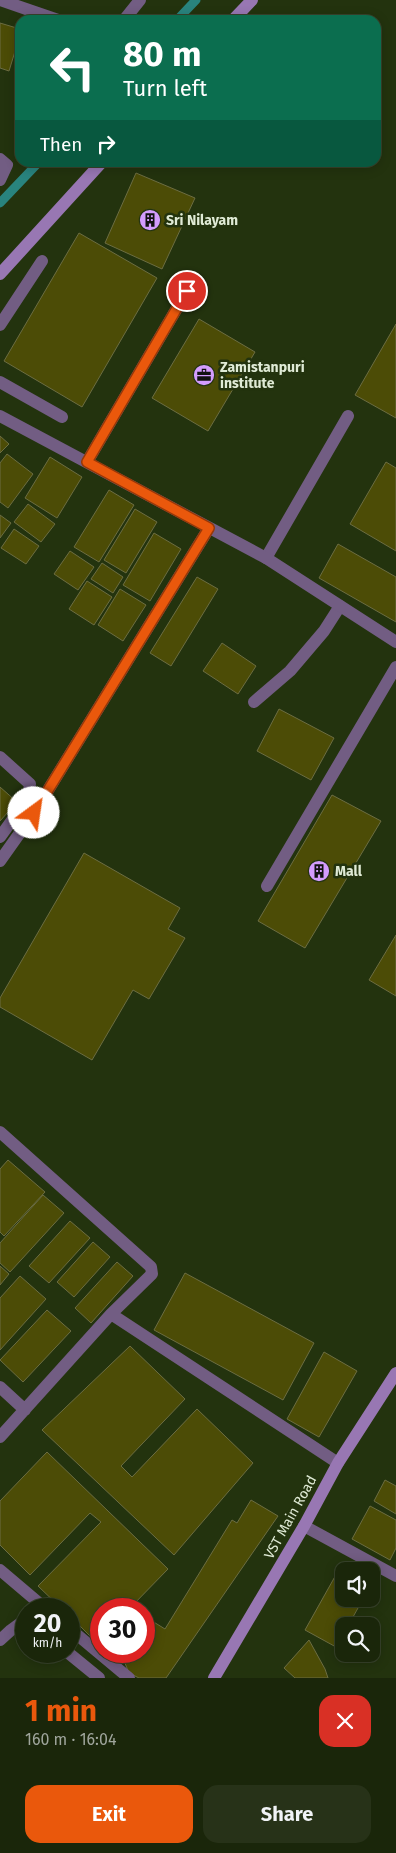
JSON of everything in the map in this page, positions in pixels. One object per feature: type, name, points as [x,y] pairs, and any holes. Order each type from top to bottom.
[{"type":"street","points":[[0,0],[44,15]]},
{"type":"street","points":[[128,15],[140,0]]},
{"type":"street","points":[[238,15],[252,0]]},
{"type":"street","points":[[0,159],[7,165],[0,180]]},
{"type":"street","points":[[0,274],[97,167]]},
{"type":"street","points":[[0,325],[5,307],[42,261]]},
{"type":"street","points":[[89,457],[187,291]]},
{"type":"street","points":[[0,382],[62,417]]},
{"type":"street","points":[[0,416],[89,457],[209,528],[266,558],[396,642]]},
{"type":"street","points":[[266,558],[348,416]]},
{"type":"street","points":[[0,861],[34,813],[209,528]]},
{"type":"street","points":[[254,702],[290,671],[324,631],[340,606]]},
{"type":"street","points":[[267,886],[396,667]]},
{"type":"street","points":[[0,757],[30,784],[28,798],[0,837]]},
{"type":"street","points":[[0,1132],[152,1267],[153,1271],[111,1314],[0,1437]]},
{"type":"street","points":[[111,1314],[338,1463]]},
{"type":"street","name":"VST Main Road","points":[[214,1678],[304,1526],[338,1463],[396,1373]]},
{"type":"street","points":[[0,1387],[25,1410]]},
{"type":"street","points":[[304,1526],[396,1576]]},
{"type":"street","points":[[0,1570],[33,1598]]},
{"type":"street","points":[[0,1640],[15,1627]]},
{"type":"street","points":[[80,1637],[129,1678]]},
{"type":"street","points":[[80,1662],[99,1678]]},
{"type":"building","points":[[0,23],[15,28],[15,51],[9,71],[0,68]]},
{"type":"building","name":"Sri Nilayam","points":[[136,173],[195,198],[162,269],[105,243]]},
{"type":"building","points":[[79,233],[157,278],[82,407],[4,361]]},
{"type":"building","name":"Zamistanpuri institute","points":[[199,319],[255,352],[208,431],[152,398]]},
{"type":"building","points":[[396,324],[396,418],[355,395]]},
{"type":"building","points":[[0,436],[9,444],[0,453]]},
{"type":"building","points":[[7,454],[33,474],[8,508],[0,502],[0,463]]},
{"type":"building","points":[[50,457],[82,477],[57,518],[25,498]]},
{"type":"building","points":[[386,462],[396,468],[396,551],[350,524]]},
{"type":"building","points":[[109,490],[134,505],[99,562],[74,547]]},
{"type":"building","points":[[28,504],[55,524],[41,542],[14,522]]},
{"type":"building","points":[[135,509],[157,522],[126,573],[104,560]]},
{"type":"building","points":[[0,515],[11,523],[0,538]]},
{"type":"building","points":[[14,529],[39,546],[26,564],[1,548]]},
{"type":"building","points":[[154,533],[181,549],[150,601],[123,585]]},
{"type":"building","points":[[338,544],[396,577],[396,622],[319,578]]},
{"type":"building","points":[[70,551],[94,567],[78,590],[54,574]]},
{"type":"building","points":[[102,563],[123,577],[113,593],[91,579]]},
{"type":"building","points":[[197,577],[218,589],[171,666],[150,653]]},
{"type":"building","points":[[87,581],[112,597],[94,625],[69,609]]},
{"type":"building","points":[[120,589],[146,605],[123,641],[98,625]]},
{"type":"building","points":[[222,643],[256,666],[238,694],[203,671]]},
{"type":"building","points":[[279,709],[334,738],[311,780],[257,751]]},
{"type":"building","points":[[0,787],[17,802],[0,821]]},
{"type":"building","name":"Mall","points":[[332,795],[381,821],[305,948],[258,921]]},
{"type":"building","points":[[84,853],[180,908],[168,929],[185,938],[149,999],[133,990],[92,1060],[0,1007],[0,998]]},
{"type":"building","points":[[396,935],[396,996],[369,980]]},
{"type":"building","points":[[8,1160],[45,1192],[4,1236],[0,1232],[0,1169]]},
{"type":"building","points":[[43,1195],[64,1213],[10,1272],[0,1263],[0,1243]]},
{"type":"building","points":[[70,1221],[90,1238],[49,1283],[29,1266]]},
{"type":"building","points":[[93,1242],[110,1257],[74,1297],[57,1282]]},
{"type":"building","points":[[117,1262],[133,1276],[91,1323],[75,1308]]},
{"type":"building","points":[[0,1266],[9,1274],[0,1285]]},
{"type":"building","points":[[185,1273],[314,1343],[283,1400],[154,1330]]},
{"type":"building","points":[[20,1276],[46,1299],[0,1350],[0,1298]]},
{"type":"building","points":[[47,1310],[71,1331],[23,1382],[0,1360]]},
{"type":"building","points":[[130,1346],[185,1399],[121,1466],[132,1477],[197,1409],[253,1463],[174,1555],[42,1430]]},
{"type":"building","points":[[324,1352],[357,1371],[319,1437],[287,1419]]},
{"type":"building","points":[[47,1452],[168,1569],[140,1598],[90,1598],[90,1636],[80,1626],[80,1598],[51,1598],[38,1586],[101,1522],[90,1513],[30,1575],[0,1545],[0,1501]]},
{"type":"building","points":[[385,1480],[396,1486],[396,1514],[374,1501]]},
{"type":"building","points":[[251,1500],[278,1516],[166,1678],[139,1678],[129,1673],[125,1663],[155,1663],[155,1623],[165,1629],[232,1520],[237,1523]]},
{"type":"building","points":[[370,1506],[396,1520],[396,1548],[390,1560],[352,1539]]},
{"type":"building","points":[[335,1576],[335,1607],[359,1607],[353,1617],[335,1617],[335,1646],[305,1630]]},
{"type":"building","points":[[309,1640],[328,1678],[295,1678],[284,1668]]},
{"type":"waterway","points":[[182,15],[196,0]]},
{"type":"waterway","points":[[0,203],[34,167]]},
{"type":"place","name":"Sri Nilayam","points":[[150,220]]},
{"type":"place","name":"Zamistanpuri institute","points":[[204,375]]},
{"type":"place","name":"Mall","points":[[319,871]]},
{"type":"route","points":[[34,813],[209,528],[87,462],[187,291]]}]
